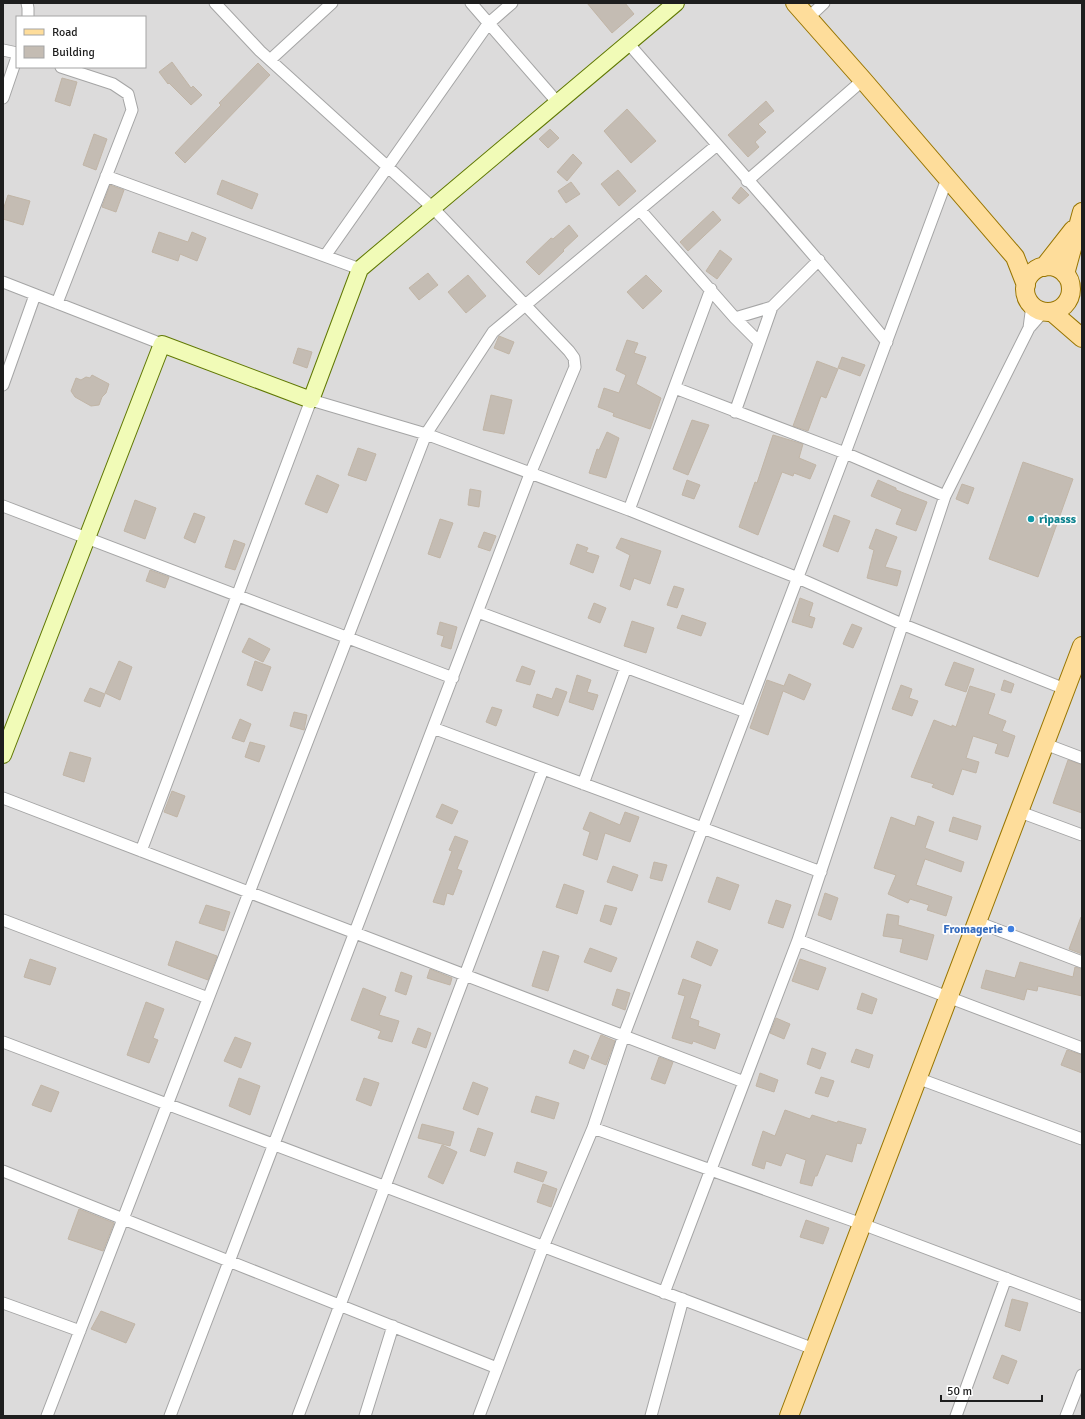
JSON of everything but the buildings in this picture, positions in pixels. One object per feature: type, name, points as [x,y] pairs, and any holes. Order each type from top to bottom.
[{"type":"main road","points":[[795,3],[1015,257],[1026,285],[1026,297],[1080,336]]},
{"type":"main road","points":[[1026,285],[1032,273],[1042,268],[1065,242],[1080,217]]},
{"type":"main road","points":[[1065,274],[1080,217]]},
{"type":"main road","points":[[1015,257],[1042,268],[1057,268],[1065,274],[1070,284],[1070,296],[1080,336]]},
{"type":"main road","points":[[1042,310],[1063,307],[1070,296]]},
{"type":"main road","points":[[789,1416],[1082,646]]},
{"type":"street","points":[[27,3],[28,16]]},
{"type":"street","points":[[170,1416],[530,474],[575,367],[574,358],[569,351],[524,306],[433,208],[260,51],[215,3]]},
{"type":"street","points":[[270,60],[332,3]]},
{"type":"street","points":[[471,3],[558,102]]},
{"type":"street","points":[[325,256],[488,24],[512,3]]},
{"type":"street","points":[[142,851],[360,269],[676,3]]},
{"type":"street","points":[[808,18],[824,3]]},
{"type":"street","points":[[628,43],[819,260],[886,342]]},
{"type":"street","points":[[3,50],[16,53]]},
{"type":"street","points":[[3,98],[16,60]]},
{"type":"street","points":[[57,303],[132,110],[128,94],[113,84],[64,68]]},
{"type":"street","points":[[747,180],[863,80]]},
{"type":"street","points":[[47,1416],[426,434],[493,332],[717,145]]},
{"type":"street","points":[[106,176],[360,269]]},
{"type":"street","points":[[479,1416],[544,1247],[593,1128],[624,1035],[798,578],[947,179]]},
{"type":"street","points":[[640,210],[735,318],[759,342]]},
{"type":"street","points":[[735,412],[772,307],[819,260]]},
{"type":"street","points":[[3,282],[311,400],[426,434],[630,510],[798,578],[904,626],[1065,689]]},
{"type":"street","points":[[630,510],[711,289]]},
{"type":"street","points":[[3,385],[35,295]]},
{"type":"street","points":[[735,318],[772,307]]},
{"type":"street","points":[[664,1292],[798,940],[904,626],[945,496],[1029,328],[1042,310]]},
{"type":"street","points":[[3,755],[162,344]]},
{"type":"street","points":[[674,388],[845,453],[945,496]]},
{"type":"street","points":[[3,506],[453,678]]},
{"type":"street","points":[[478,612],[746,712]]},
{"type":"street","points":[[584,784],[626,667]]},
{"type":"street","points":[[433,728],[821,872]]},
{"type":"street","points":[[1045,744],[1082,758]]},
{"type":"street","points":[[298,1416],[543,769]]},
{"type":"street","points":[[3,798],[744,1082]]},
{"type":"street","points":[[1020,812],[1082,835]]},
{"type":"street","points":[[3,920],[208,998]]},
{"type":"street","points":[[977,922],[1082,962]]},
{"type":"street","points":[[798,940],[1082,1048]]},
{"type":"street","points":[[3,1042],[814,1349]]},
{"type":"street","points":[[917,1078],[1082,1139]]},
{"type":"street","points":[[593,1128],[862,1224],[1082,1306]]},
{"type":"street","points":[[3,1171],[497,1368]]},
{"type":"street","points":[[956,1416],[1006,1278]]},
{"type":"street","points":[[651,1416],[682,1299]]},
{"type":"street","points":[[3,1303],[80,1331]]},
{"type":"street","points":[[365,1416],[393,1326]]},
{"type":"street","points":[[1066,1416],[1082,1375]]},
{"type":"shaded area","points":[[3,3],[1082,3],[1082,1416],[3,1416]]},
{"type":"place","name":"ripasss","points":[[1031,519]]},
{"type":"place","name":"Fromagerie","points":[[1011,929]]}]
